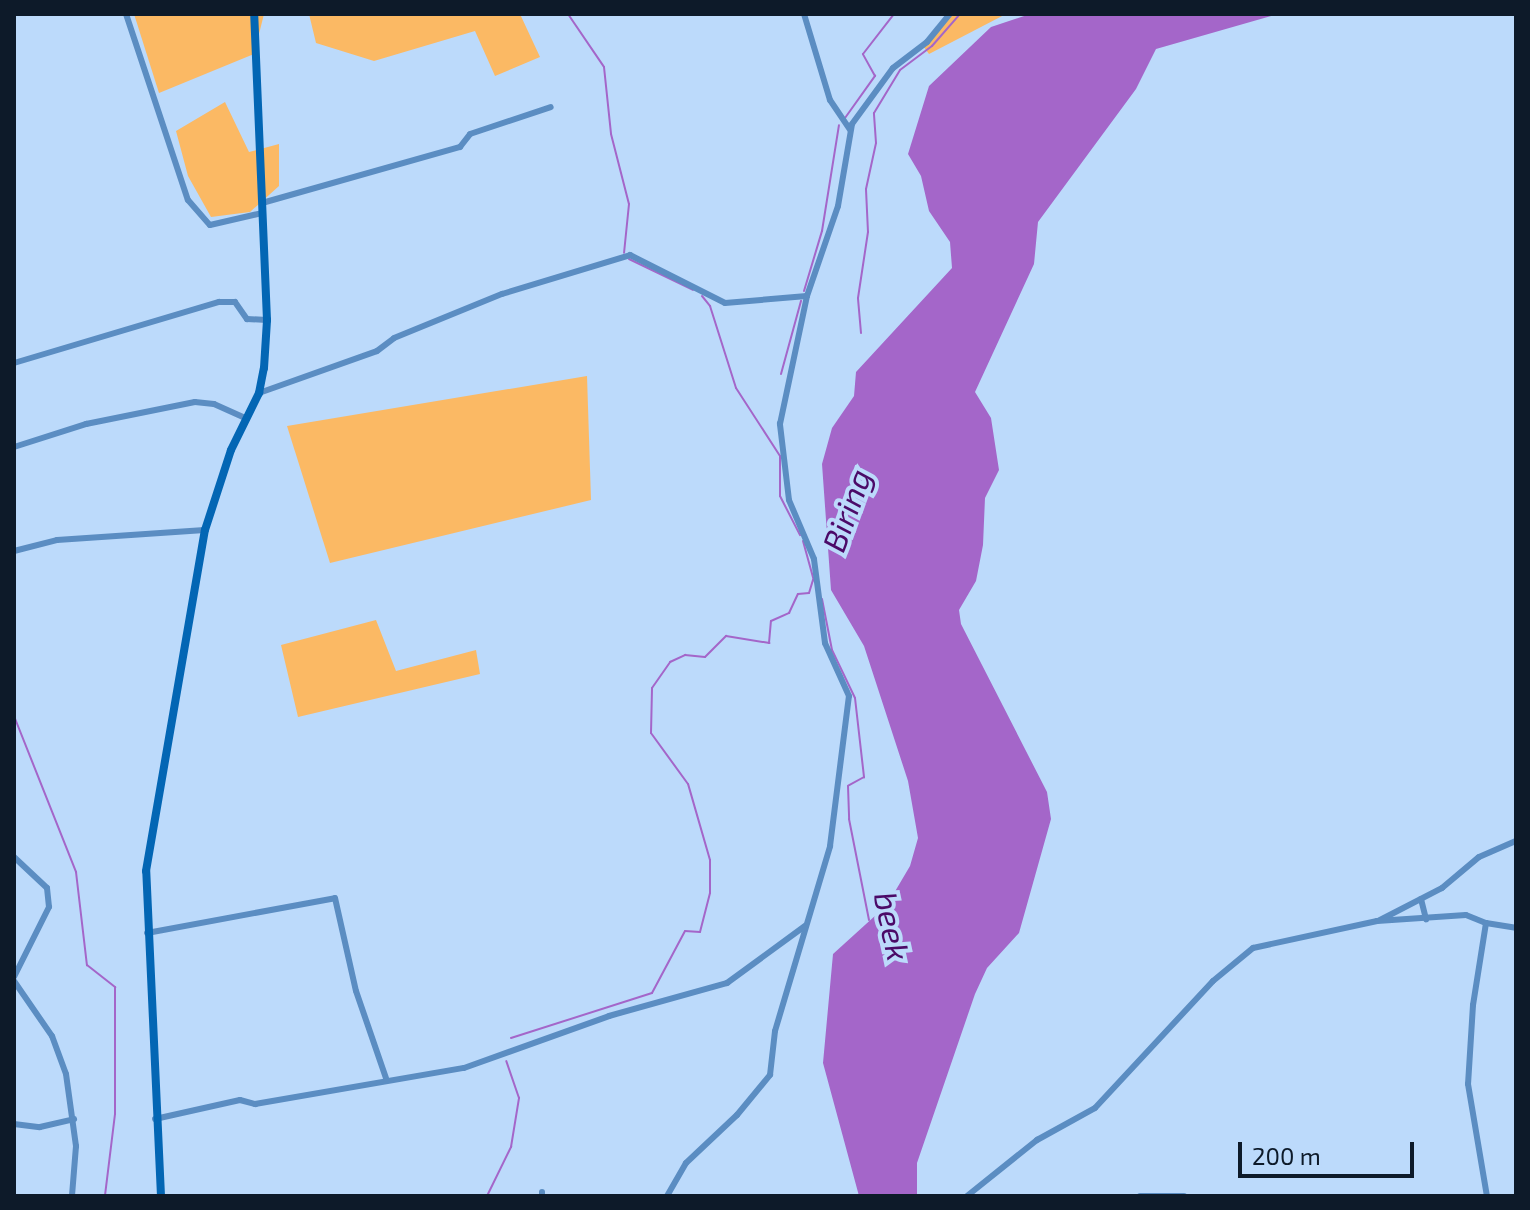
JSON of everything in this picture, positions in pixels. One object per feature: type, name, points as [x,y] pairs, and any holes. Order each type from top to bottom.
[{"type":"street","points":[[126,14],[188,200],[210,225],[460,147],[470,134],[551,107]]},
{"type":"street","points":[[161,1196],[155,1119],[146,871],[205,530],[259,393],[267,320],[254,14]]},
{"type":"street","points":[[804,14],[830,100],[850,130]]},
{"type":"street","points":[[667,1196],[686,1163],[770,1075],[775,1031],[830,846],[849,696],[825,643],[814,559],[786,480],[783,396],[807,296],[838,206],[850,130],[893,68],[927,42],[950,14]]},
{"type":"street","points":[[259,393],[377,351],[394,338],[502,294],[630,255],[725,303],[807,296]]},
{"type":"street","points":[[14,363],[219,302],[235,302],[247,319],[267,320]]},
{"type":"street","points":[[14,447],[86,424],[195,402],[214,404],[247,419]]},
{"type":"street","points":[[14,551],[57,540],[205,530]]},
{"type":"street","points":[[1377,921],[1421,899],[1479,857],[1516,841]]},
{"type":"street","points":[[14,857],[47,888],[49,907],[15,982],[52,1036],[74,1119],[72,1196]]},
{"type":"street","points":[[147,933],[335,898],[356,991],[386,1078]]},
{"type":"street","points":[[1421,899],[1426,919]]},
{"type":"street","points":[[967,1196],[1037,1140],[1095,1108],[1242,954],[1289,938],[1377,921],[1466,915],[1486,923],[1516,928]]},
{"type":"street","points":[[1486,923],[1473,1005],[1468,1084],[1487,1196]]},
{"type":"street","points":[[155,1119],[386,1078],[464,1068],[499,1058],[609,1016],[727,983],[806,926]]},
{"type":"street","points":[[14,1124],[33,1128],[74,1119]]},
{"type":"street","points":[[1140,1196],[1184,1196]]},
{"type":"shaded area","points":[[134,14],[264,14],[254,54],[159,93]]},
{"type":"shaded area","points":[[309,14],[520,14],[540,57],[495,76],[475,31],[374,61],[316,43]]},
{"type":"shaded area","points":[[953,14],[1006,14],[929,54],[923,46]]},
{"type":"shaded area","points":[[225,102],[249,152],[279,144],[279,186],[250,212],[211,217],[188,176],[176,131]]},
{"type":"shaded area","points":[[587,376],[591,500],[330,563],[287,426]]},
{"type":"shaded area","points":[[376,620],[396,671],[476,650],[480,674],[298,717],[281,645]]},
{"type":"water","points":[[1030,14],[1278,14],[1156,49],[1136,89],[1038,222],[1034,264],[975,392],[991,418],[999,470],[985,498],[983,545],[976,581],[959,610],[961,624],[1047,792],[1051,819],[1019,933],[987,968],[975,994],[917,1163],[917,1196],[859,1196],[823,1063],[833,954],[887,905],[910,866],[918,838],[908,781],[864,646],[831,590],[822,464],[832,428],[854,396],[856,372],[952,268],[950,242],[929,211],[921,176],[908,154],[929,86],[991,27]]},
{"type":"waterway","points":[[568,14],[604,67],[611,134],[629,204],[624,253]]},
{"type":"waterway","points":[[845,118],[875,76],[863,54],[894,14]]},
{"type":"waterway","points":[[861,333],[858,298],[868,232],[866,189],[876,143],[874,113],[900,70],[932,46],[960,14]]},
{"type":"waterway","points":[[804,291],[822,231],[839,125]]},
{"type":"waterway","points":[[629,259],[693,290]]},
{"type":"waterway","name":"Biring","points":[[702,296],[710,306],[736,388],[780,456],[780,496],[800,535]]},
{"type":"waterway","points":[[781,374],[801,301]]},
{"type":"waterway","name":"Biring","points":[[803,541],[814,581]]},
{"type":"waterway","points":[[511,1038],[652,993],[685,931],[700,932],[710,893],[710,860],[688,784],[651,733],[652,688],[670,662],[685,655],[705,657],[726,636],[769,643],[771,621],[789,613],[798,594],[809,593],[813,580]]},
{"type":"waterway","name":"beek","points":[[822,599],[832,650],[855,698],[864,777],[848,786],[849,819],[869,920]]},
{"type":"waterway","points":[[14,716],[76,872],[87,965],[115,987],[115,1114],[105,1196]]},
{"type":"waterway","points":[[487,1196],[511,1147],[519,1098],[506,1061]]}]
